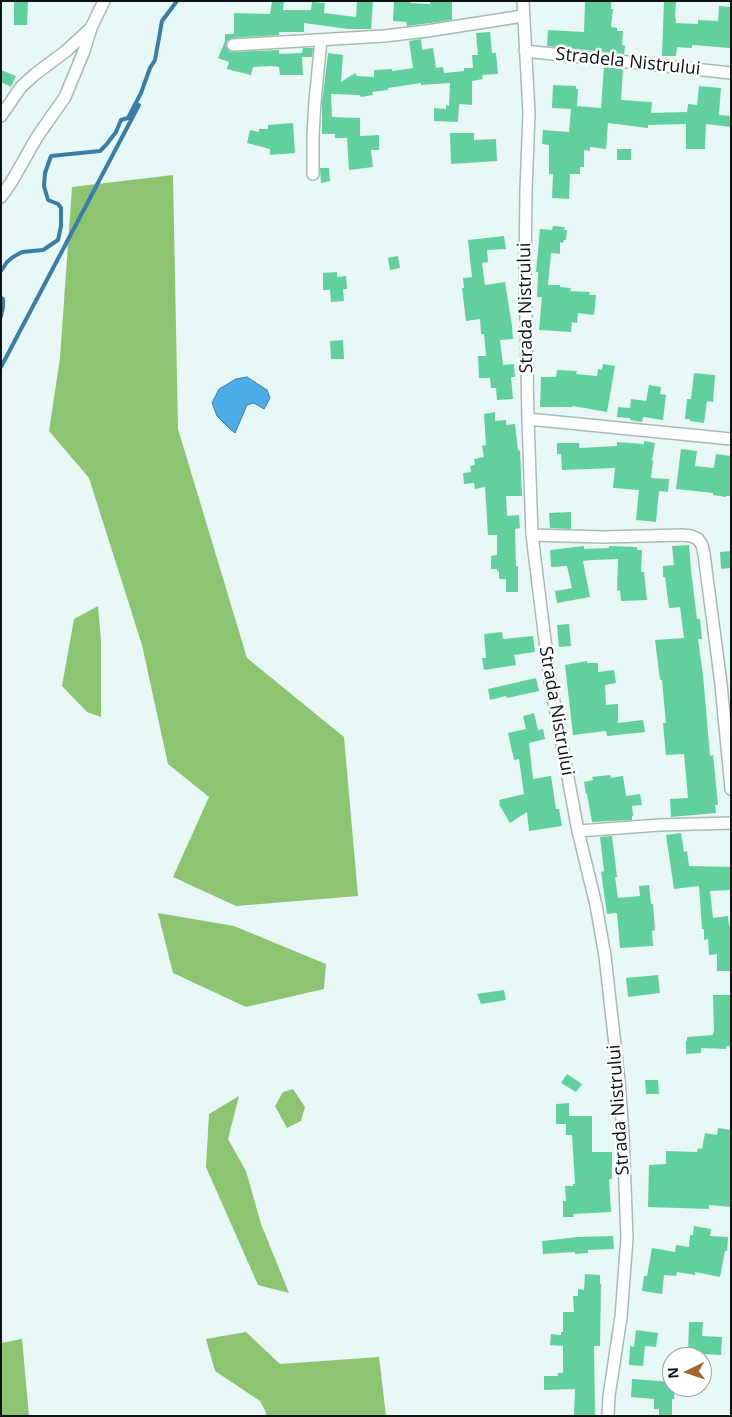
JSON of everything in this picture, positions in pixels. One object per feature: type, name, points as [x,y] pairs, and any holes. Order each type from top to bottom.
[{"type":"street","points":[[1,197],[37,137],[65,97],[104,1]]},
{"type":"street","name":"Strada Nistrului","points":[[523,1],[528,113],[525,259],[532,535],[550,681],[578,831],[596,905],[604,956],[619,1081],[623,1134],[627,1238],[621,1317],[609,1396],[608,1416]]},
{"type":"street","points":[[233,45],[384,36],[523,16]]},
{"type":"street","points":[[1,116],[21,88],[34,75],[66,51],[92,28]]},
{"type":"street","points":[[313,174],[313,135],[321,40]]},
{"type":"street","name":"Stradela Nistrului","points":[[525,51],[731,73]]},
{"type":"street","points":[[528,419],[731,439]]},
{"type":"street","points":[[532,535],[603,537],[683,535],[698,539],[704,554],[721,684],[731,789]]},
{"type":"street","points":[[578,831],[660,825],[731,823]]},
{"type":"green space","points":[[173,175],[178,429],[247,658],[344,737],[358,896],[236,906],[173,877],[209,797],[168,764],[142,645],[89,478],[49,431],[60,358],[72,187]]},
{"type":"green space","points":[[98,606],[101,641],[101,717],[87,712],[62,686],[74,619]]},
{"type":"green space","points":[[158,913],[234,926],[326,964],[324,989],[246,1007],[173,973]]},
{"type":"green space","points":[[293,1089],[305,1107],[301,1121],[287,1128],[275,1106],[283,1092]]},
{"type":"green space","points":[[239,1096],[228,1139],[246,1171],[261,1224],[289,1293],[258,1285],[206,1167],[209,1114]]},
{"type":"green space","points":[[246,1332],[280,1364],[379,1357],[386,1416],[266,1416],[260,1401],[215,1371],[206,1339]]},
{"type":"green space","points":[[22,1339],[29,1416],[1,1416],[1,1343]]},
{"type":"water","points":[[247,377],[267,390],[270,398],[264,409],[254,403],[247,405],[235,433],[217,416],[212,403],[219,389],[236,379]]},
{"type":"building","points":[[14,1],[28,1],[27,25],[14,25]]},
{"type":"building","points":[[272,1],[284,1],[283,10],[311,10],[312,2],[325,3],[324,13],[356,17],[357,1],[373,1],[371,29],[348,29],[304,23],[304,32],[279,32],[279,35],[232,38],[227,41],[226,45],[230,52],[279,50],[279,54],[302,53],[303,48],[313,48],[312,57],[302,57],[303,75],[280,75],[279,67],[272,66],[253,67],[251,75],[227,69],[229,62],[218,58],[225,41],[225,34],[234,34],[234,13],[270,14]]},
{"type":"building","points":[[394,1],[430,4],[430,1],[452,1],[452,20],[407,26],[406,22],[393,21]]},
{"type":"building","points":[[585,1],[611,1],[611,9],[613,9],[611,27],[617,28],[617,31],[623,31],[622,45],[625,46],[624,54],[547,46],[548,30],[584,32]]},
{"type":"building","points":[[664,1],[676,1],[676,23],[698,24],[698,20],[718,21],[719,6],[731,7],[731,48],[692,45],[692,48],[677,47],[676,56],[662,56]]},
{"type":"building","points":[[490,32],[492,53],[496,53],[498,74],[482,75],[483,79],[472,81],[472,105],[459,104],[458,122],[434,121],[434,108],[446,109],[446,105],[449,106],[450,83],[421,85],[421,83],[388,88],[388,90],[372,92],[373,95],[361,97],[360,95],[331,94],[332,117],[360,118],[360,136],[379,135],[379,150],[371,150],[373,167],[349,170],[347,138],[335,138],[335,134],[322,134],[322,102],[328,53],[343,55],[341,82],[355,73],[357,76],[374,77],[374,70],[392,69],[392,71],[413,68],[409,41],[421,39],[422,50],[433,48],[436,68],[443,67],[444,73],[464,71],[464,68],[473,68],[472,55],[478,55],[476,33]]},
{"type":"building","points":[[604,67],[623,69],[621,100],[652,102],[651,113],[687,112],[688,104],[697,105],[699,86],[721,88],[719,115],[731,116],[731,127],[706,124],[705,149],[686,149],[686,124],[648,125],[648,128],[608,123],[606,149],[590,147],[590,151],[584,150],[584,167],[580,167],[580,174],[570,174],[569,199],[552,198],[553,174],[549,174],[549,145],[542,144],[543,130],[569,132],[571,109],[552,108],[553,85],[576,86],[576,89],[578,89],[577,106],[601,108]]},
{"type":"building","points":[[1,70],[16,76],[11,87],[1,82]]},
{"type":"building","points":[[293,123],[295,153],[270,155],[270,149],[247,143],[250,130],[259,132],[259,129],[268,129],[268,125]]},
{"type":"building","points":[[450,133],[474,133],[474,140],[496,139],[497,161],[451,164]]},
{"type":"building","points":[[617,149],[631,149],[631,160],[617,160]]},
{"type":"building","points":[[320,168],[329,168],[330,181],[321,183]]},
{"type":"building","points":[[553,226],[565,227],[564,230],[567,230],[566,240],[563,243],[560,242],[560,254],[551,253],[548,285],[560,285],[560,287],[571,288],[570,291],[590,292],[589,295],[596,295],[594,315],[578,313],[577,323],[572,322],[571,332],[539,330],[542,297],[537,297],[538,272],[536,272],[540,229],[552,230]]},
{"type":"building","points":[[504,236],[506,249],[487,250],[488,262],[482,263],[485,285],[505,282],[512,326],[513,339],[500,340],[503,365],[514,364],[515,377],[511,377],[513,399],[497,400],[496,388],[491,388],[490,378],[479,378],[478,356],[486,356],[484,334],[481,334],[480,319],[466,321],[462,288],[464,288],[463,278],[472,277],[468,240]]},
{"type":"building","points":[[398,256],[400,268],[390,270],[388,258]]},
{"type":"building","points":[[337,272],[337,277],[346,276],[347,289],[343,289],[344,301],[331,302],[330,290],[323,290],[323,273]]},
{"type":"building","points":[[343,340],[344,359],[331,359],[330,341]]},
{"type":"building","points":[[603,364],[615,366],[607,412],[573,406],[540,407],[541,377],[556,377],[557,370],[577,371],[576,374],[597,376],[598,369],[602,370]]},
{"type":"building","points":[[694,373],[715,375],[713,402],[707,401],[704,423],[685,419],[687,399],[691,399]]},
{"type":"building","points":[[649,385],[661,387],[660,394],[666,395],[663,420],[643,417],[642,422],[630,420],[630,418],[617,417],[618,407],[630,408],[631,399],[646,401]]},
{"type":"building","points":[[495,412],[495,421],[506,420],[506,425],[515,424],[518,451],[520,450],[522,496],[506,496],[507,516],[519,515],[520,528],[515,529],[518,592],[506,592],[506,579],[499,579],[499,571],[491,569],[491,556],[497,555],[497,535],[488,535],[485,487],[475,489],[474,483],[464,484],[463,473],[471,472],[470,466],[475,465],[474,459],[484,457],[482,446],[486,445],[484,414]]},
{"type":"building","points":[[644,441],[655,443],[651,478],[669,479],[668,492],[659,491],[656,522],[636,520],[639,490],[613,488],[615,468],[562,470],[561,454],[557,454],[557,443],[579,443],[579,448],[617,446],[617,442],[644,444]]},
{"type":"building","points":[[681,449],[697,451],[695,466],[714,468],[716,454],[731,456],[731,496],[726,497],[713,495],[713,493],[676,489]]},
{"type":"building","points":[[571,512],[571,529],[550,528],[549,513]]},
{"type":"building","points":[[689,545],[697,619],[700,619],[702,639],[698,639],[710,756],[713,755],[718,805],[715,805],[716,813],[671,817],[670,799],[688,798],[684,754],[666,755],[663,723],[666,723],[662,680],[660,680],[655,640],[684,638],[680,607],[669,608],[665,577],[663,577],[663,566],[674,565],[672,546]]},
{"type":"building","points":[[584,546],[584,549],[609,548],[609,546],[637,547],[637,550],[642,550],[641,572],[644,572],[647,600],[621,601],[620,590],[617,591],[618,559],[583,561],[590,597],[557,603],[555,591],[572,588],[567,566],[551,567],[550,550]]},
{"type":"building","points":[[731,551],[731,568],[721,569],[720,552]]},
{"type":"building","points":[[569,624],[571,646],[559,647],[557,625]]},
{"type":"building","points":[[502,632],[503,639],[533,636],[535,652],[514,655],[516,665],[484,670],[482,658],[486,658],[484,634]]},
{"type":"building","points":[[587,661],[587,663],[598,663],[598,672],[614,670],[616,683],[605,685],[606,705],[618,704],[618,723],[643,720],[645,732],[607,736],[606,731],[573,735],[565,665]]},
{"type":"building","points":[[536,678],[539,691],[490,700],[488,689]]},
{"type":"building","points":[[534,713],[538,730],[543,729],[545,739],[529,743],[533,779],[551,776],[556,809],[559,809],[562,826],[529,831],[527,812],[510,823],[500,806],[499,800],[524,794],[519,759],[514,760],[508,733],[526,729],[523,716]]},
{"type":"building","points":[[610,775],[611,778],[623,776],[626,796],[640,794],[642,805],[632,806],[632,820],[592,822],[584,782],[593,780],[592,777]]},
{"type":"building","points":[[681,833],[684,852],[687,851],[689,866],[731,867],[731,890],[710,891],[713,918],[728,916],[729,926],[731,926],[731,971],[717,971],[717,954],[709,955],[708,939],[704,940],[704,929],[702,929],[699,886],[674,889],[666,835]]},
{"type":"building","points":[[612,836],[618,898],[640,896],[639,886],[649,885],[655,930],[652,931],[653,946],[620,948],[617,913],[607,914],[601,872],[604,871],[600,837]]},
{"type":"building","points":[[658,975],[660,993],[628,997],[626,978]]},
{"type":"building","points":[[504,990],[506,1000],[481,1004],[477,994]]},
{"type":"building","points":[[713,995],[731,995],[731,1046],[727,1046],[726,1049],[701,1048],[701,1053],[686,1054],[687,1037],[713,1035],[714,1033]]},
{"type":"building","points":[[567,1074],[582,1084],[576,1092],[561,1083]]},
{"type":"building","points":[[645,1080],[658,1080],[659,1094],[646,1094]]},
{"type":"building","points":[[569,1103],[569,1116],[592,1116],[592,1152],[612,1152],[612,1179],[609,1179],[611,1212],[573,1214],[574,1217],[563,1217],[563,1201],[566,1201],[565,1186],[573,1186],[575,1184],[572,1135],[566,1135],[566,1124],[556,1124],[556,1104]]},
{"type":"building","points":[[718,1128],[731,1130],[731,1207],[709,1205],[709,1209],[648,1207],[649,1165],[666,1164],[666,1151],[697,1152],[698,1148],[702,1149],[705,1133],[717,1135]]},
{"type":"building","points":[[694,1226],[711,1229],[710,1236],[728,1237],[727,1251],[725,1251],[720,1277],[695,1272],[695,1275],[677,1272],[676,1276],[664,1275],[662,1294],[642,1291],[652,1248],[675,1252],[676,1245],[689,1247],[690,1235],[693,1235]]},
{"type":"building","points":[[613,1236],[614,1249],[588,1250],[588,1253],[575,1254],[575,1252],[543,1254],[542,1241],[577,1237]]},
{"type":"building","points":[[585,1274],[600,1275],[601,1284],[600,1346],[594,1346],[595,1416],[574,1416],[575,1389],[544,1390],[544,1376],[558,1376],[558,1373],[563,1373],[563,1346],[550,1345],[551,1334],[561,1335],[561,1332],[563,1332],[563,1312],[574,1312],[573,1296],[578,1296],[578,1289],[584,1290]]},
{"type":"building","points":[[689,1322],[703,1322],[702,1336],[722,1337],[721,1355],[712,1355],[712,1347],[688,1347]]},
{"type":"building","points":[[636,1330],[658,1333],[656,1347],[645,1346],[643,1366],[629,1365],[630,1346],[634,1347]]},
{"type":"building","points":[[632,1379],[662,1381],[662,1397],[674,1397],[672,1399],[672,1416],[659,1416],[659,1409],[654,1409],[654,1399],[631,1397]]},
{"type":"waterway","points":[[1,271],[7,262],[22,252],[43,250],[58,240],[61,226],[61,208],[58,204],[48,200],[44,186],[45,173],[51,156],[100,151],[116,132],[121,120],[128,118],[155,60],[162,21],[177,1]]},
{"type":"waterway","points":[[1,367],[139,105]]},
{"type":"waterway","points":[[1,298],[3,299],[1,316]]}]
